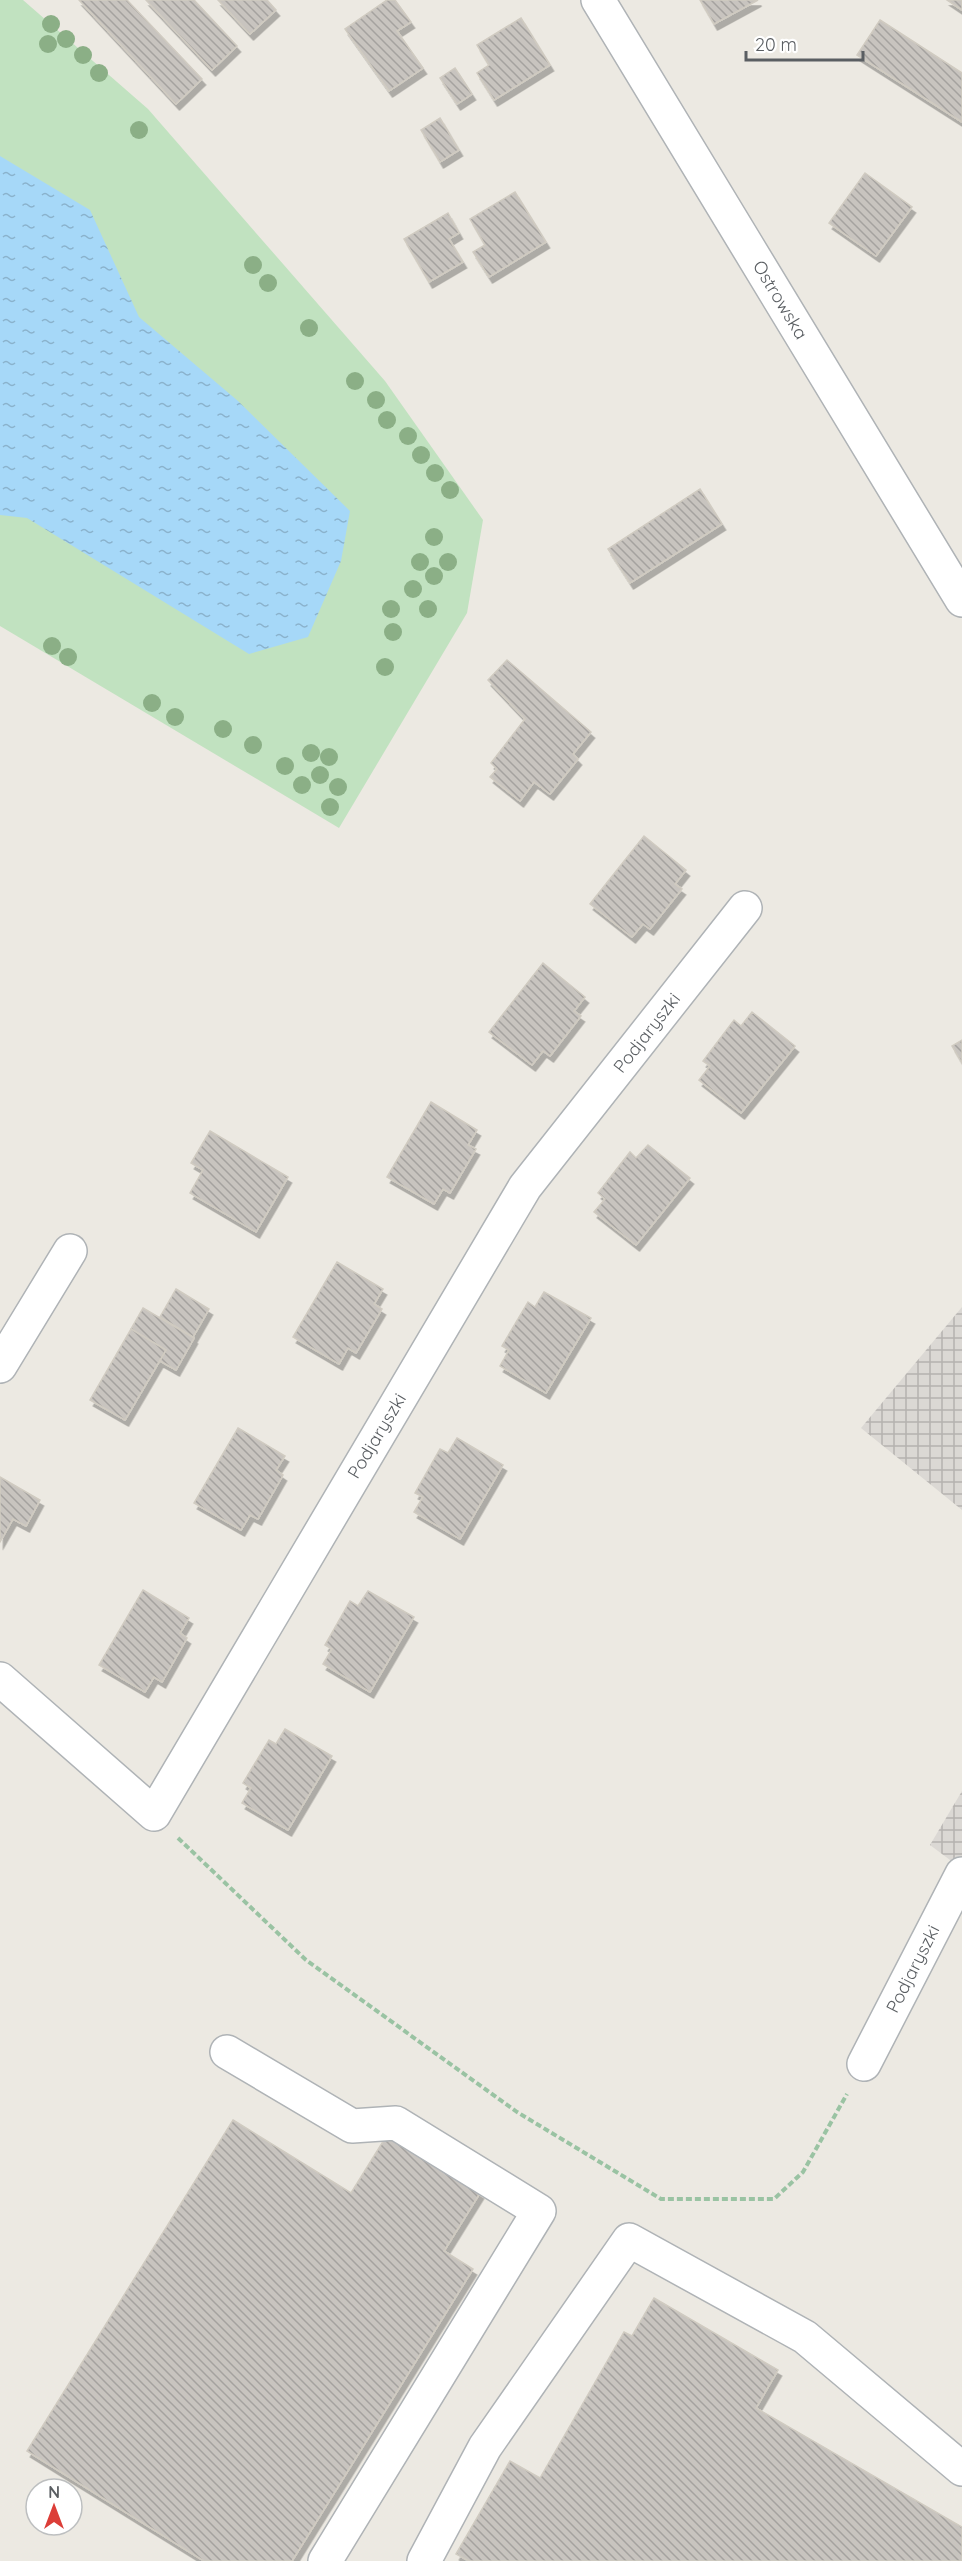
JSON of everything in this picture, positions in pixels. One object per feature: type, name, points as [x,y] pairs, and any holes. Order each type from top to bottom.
[{"type":"street","name":"Ostrowska","points":[[598,0],[962,600]]},
{"type":"street","name":"Podjaryszki","points":[[154,1815],[525,1187],[745,908]]},
{"type":"street","points":[[0,1366],[70,1251]]},
{"type":"street","points":[[0,1679],[154,1815]]},
{"type":"street","name":"Podjaryszki","points":[[864,2064],[962,1874]]},
{"type":"street","points":[[227,2052],[352,2126],[396,2123],[539,2211],[325,2561]]},
{"type":"street","points":[[424,2561],[485,2447],[629,2240],[805,2337],[962,2469]]},
{"type":"path","points":[[154,1815],[306,1959],[517,2112],[661,2199],[774,2199],[803,2172],[864,2064]]},
{"type":"shaded area","points":[[962,1307],[962,1510],[861,1428]]},
{"type":"shaded area","points":[[962,1791],[962,1869],[930,1845]]},
{"type":"green space","points":[[0,0],[23,0],[148,109],[385,381],[483,520],[467,613],[339,828],[0,626]]},
{"type":"water","points":[[0,156],[90,210],[139,317],[238,401],[350,511],[341,561],[308,637],[249,654],[27,518],[0,515]]},
{"type":"building","points":[[79,0],[127,0],[202,79],[176,104]]},
{"type":"building","points":[[146,0],[194,0],[237,46],[212,70]]},
{"type":"building","points":[[218,0],[267,0],[276,10],[250,34]]},
{"type":"building","points":[[387,0],[395,0],[411,22],[397,31],[423,68],[389,91],[345,29]]},
{"type":"building","points":[[700,0],[758,0],[714,24]]},
{"type":"building","points":[[947,0],[962,0],[962,10]]},
{"type":"building","points":[[521,18],[550,65],[494,100],[477,73],[489,65],[477,45]]},
{"type":"building","points":[[880,20],[962,73],[962,122],[857,55]]},
{"type":"building","points":[[455,68],[472,94],[457,104],[440,78]]},
{"type":"building","points":[[440,118],[459,150],[440,162],[421,130]]},
{"type":"building","points":[[865,173],[912,207],[876,256],[829,223]]},
{"type":"building","points":[[515,192],[546,242],[489,277],[473,252],[485,245],[470,219]]},
{"type":"building","points":[[448,213],[459,233],[449,239],[463,262],[429,282],[404,239]]},
{"type":"building","points":[[700,489],[722,524],[630,583],[608,549]]},
{"type":"building","points":[[507,660],[591,732],[573,754],[578,759],[550,794],[534,782],[520,801],[490,777],[497,769],[491,763],[525,719],[488,680]]},
{"type":"building","points":[[644,836],[686,870],[675,884],[682,889],[650,929],[643,924],[632,937],[590,904]]},
{"type":"building","points":[[543,963],[585,997],[574,1011],[581,1016],[550,1056],[543,1051],[532,1065],[489,1032]]},
{"type":"building","points":[[752,1012],[795,1046],[741,1113],[699,1080],[710,1066],[703,1061],[734,1020],[741,1026]]},
{"type":"building","points":[[962,1040],[962,1063],[952,1046]]},
{"type":"building","points":[[431,1102],[477,1130],[468,1145],[476,1149],[450,1193],[443,1189],[434,1204],[387,1177]]},
{"type":"building","points":[[210,1131],[288,1177],[256,1232],[190,1193],[203,1170],[191,1163]]},
{"type":"building","points":[[648,1145],[690,1178],[636,1245],[594,1212],[605,1199],[598,1193],[630,1152],[636,1158]]},
{"type":"building","points":[[337,1262],[383,1289],[374,1304],[382,1309],[356,1353],[348,1348],[339,1364],[293,1337]]},
{"type":"building","points":[[176,1289],[209,1309],[193,1337],[160,1317]]},
{"type":"building","points":[[544,1292],[591,1318],[546,1393],[500,1366],[509,1350],[502,1346],[528,1302],[535,1307]]},
{"type":"building","points":[[143,1308],[194,1338],[176,1370],[160,1361],[166,1350],[131,1329]]},
{"type":"building","points":[[131,1329],[166,1350],[125,1420],[90,1400]]},
{"type":"building","points":[[238,1428],[285,1456],[276,1470],[283,1475],[258,1519],[250,1515],[241,1530],[194,1503]]},
{"type":"building","points":[[457,1438],[503,1465],[460,1539],[414,1512],[423,1497],[415,1493],[440,1449],[448,1453]]},
{"type":"building","points":[[0,1477],[40,1500],[26,1526],[13,1519],[0,1542]]},
{"type":"building","points":[[143,1590],[189,1618],[180,1633],[187,1638],[162,1682],[154,1677],[145,1692],[99,1665]]},
{"type":"building","points":[[368,1591],[414,1617],[370,1692],[323,1664],[332,1649],[325,1645],[350,1601],[358,1606]]},
{"type":"building","points":[[285,1729],[332,1756],[288,1830],[242,1803],[251,1788],[243,1783],[269,1740],[276,1744]]},
{"type":"building","points":[[233,2120],[351,2193],[387,2135],[480,2193],[444,2251],[473,2269],[292,2561],[204,2561],[84,2486],[84,2477],[69,2477],[27,2451]]},
{"type":"building","points":[[654,2298],[778,2370],[756,2408],[962,2527],[962,2561],[469,2561],[456,2554],[510,2461],[540,2478],[624,2332],[632,2336]]}]
